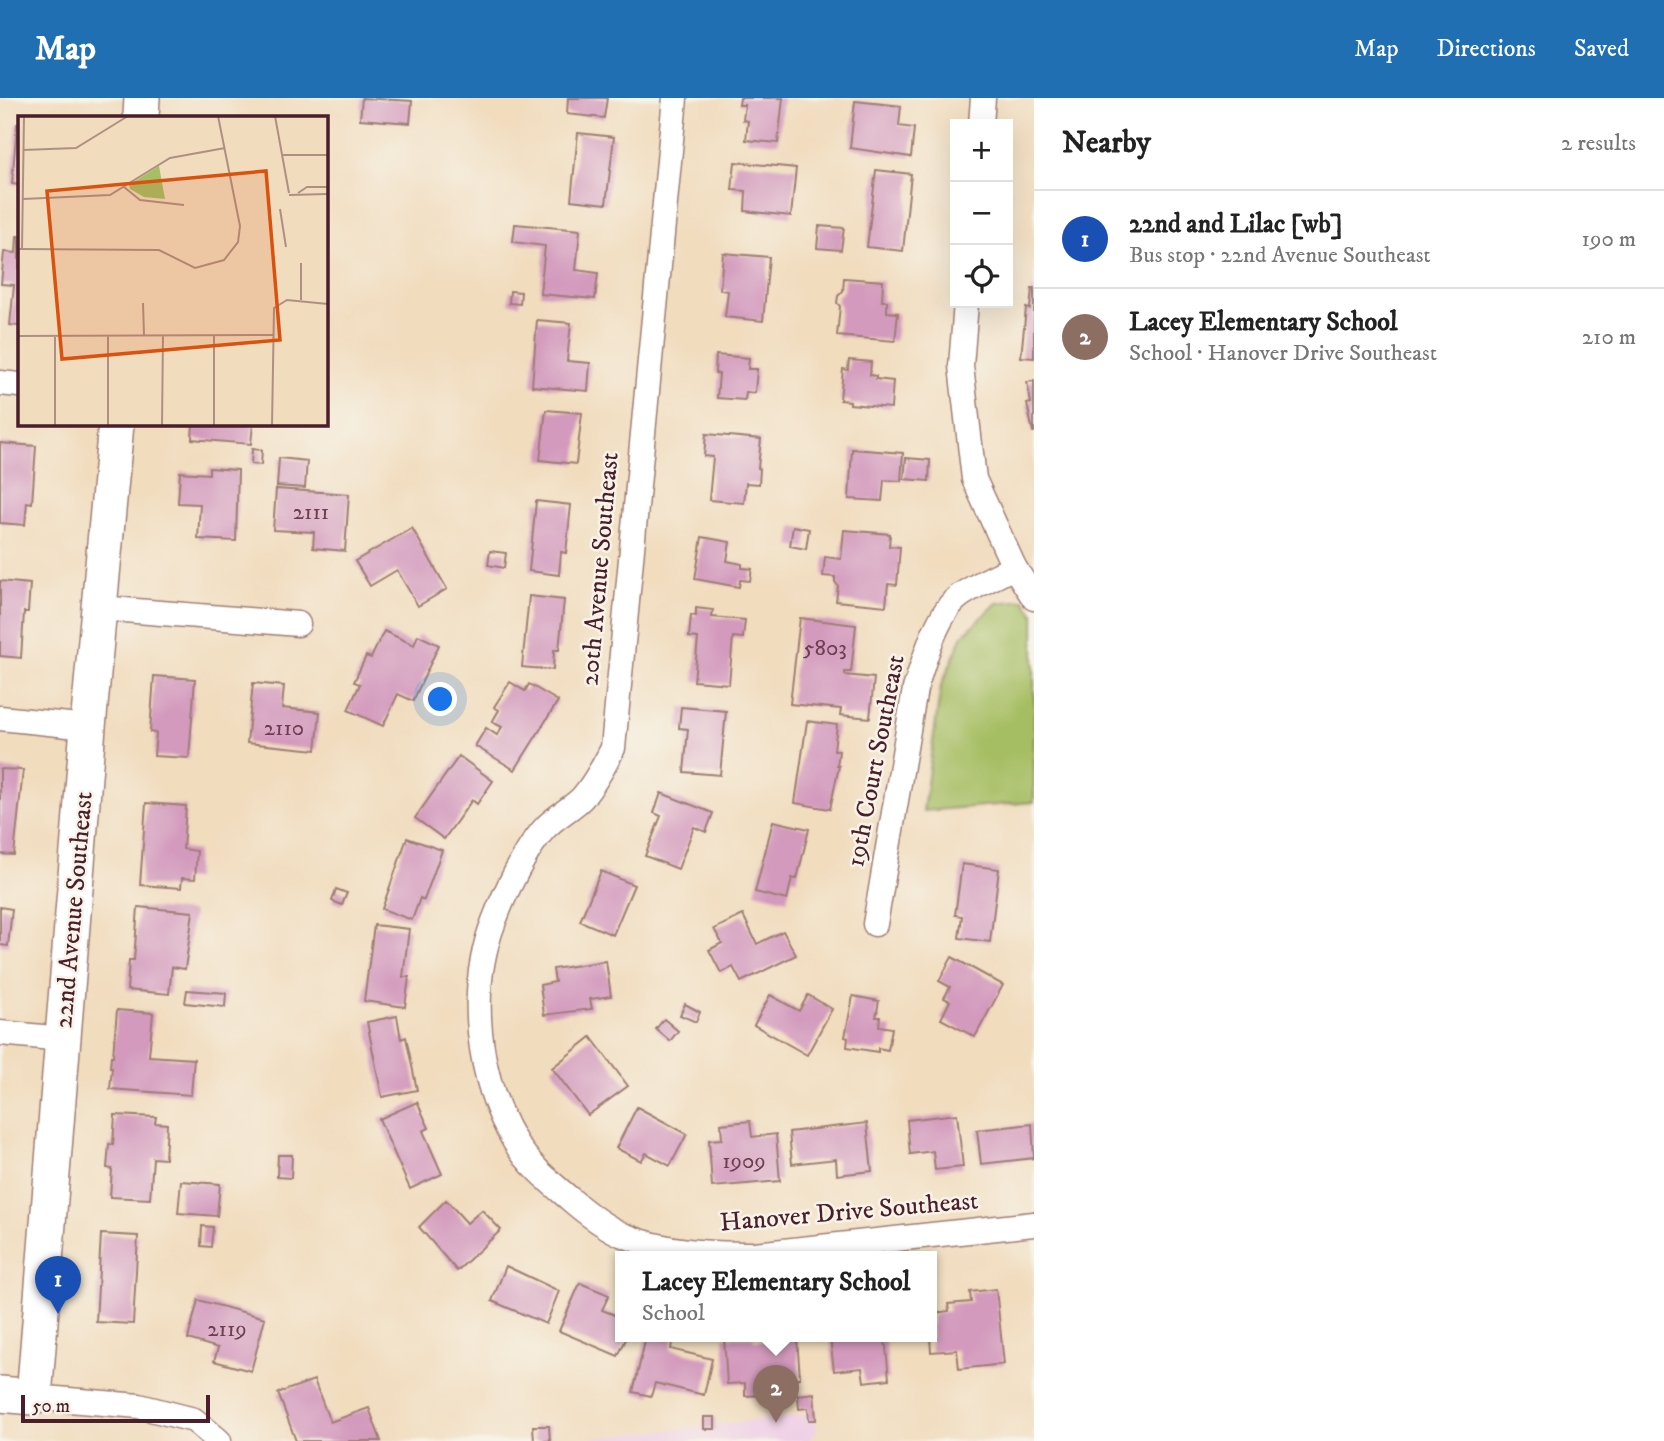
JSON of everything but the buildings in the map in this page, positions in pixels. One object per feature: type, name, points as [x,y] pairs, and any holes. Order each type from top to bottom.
[{"type":"street","points":[[141,116],[142,98]]},
{"type":"street","name":"20th Avenue Southeast","points":[[478,1004],[482,958],[514,875],[544,828],[581,799],[599,775],[613,748],[675,98]]},
{"type":"street","points":[[981,119],[983,98]]},
{"type":"street","points":[[966,308],[961,366],[974,479],[1014,566],[1034,598]]},
{"type":"street","points":[[0,383],[18,385]]},
{"type":"street","name":"22nd Avenue Southeast","points":[[34,1397],[88,727],[116,425]]},
{"type":"street","name":"19th Court Southeast","points":[[874,924],[915,689],[925,658],[943,618],[956,598],[1014,566]]},
{"type":"street","points":[[99,608],[298,624]]},
{"type":"street","points":[[0,718],[88,727]]},
{"type":"street","name":"Hanover Drive Southeast","points":[[478,1004],[485,1058],[496,1103],[516,1143],[543,1177],[581,1208],[621,1234],[666,1249],[686,1251]]},
{"type":"street","points":[[0,1033],[63,1039]]},
{"type":"street","name":"Hanover Drive Southeast","points":[[782,1251],[1034,1224]]},
{"type":"street","points":[[0,1394],[139,1406],[194,1420],[219,1441]]},
{"type":"shaded area","points":[[814,1414],[817,1431],[807,1441],[566,1441]]},
{"type":"green space","points":[[1024,600],[1034,614],[1034,802],[923,811],[941,686],[963,635],[997,603]]},
{"type":"place","name":"22nd and Lilac [wb]","points":[[58,1314]]},
{"type":"place","name":"Lacey Elementary School","points":[[776,1423]]}]
